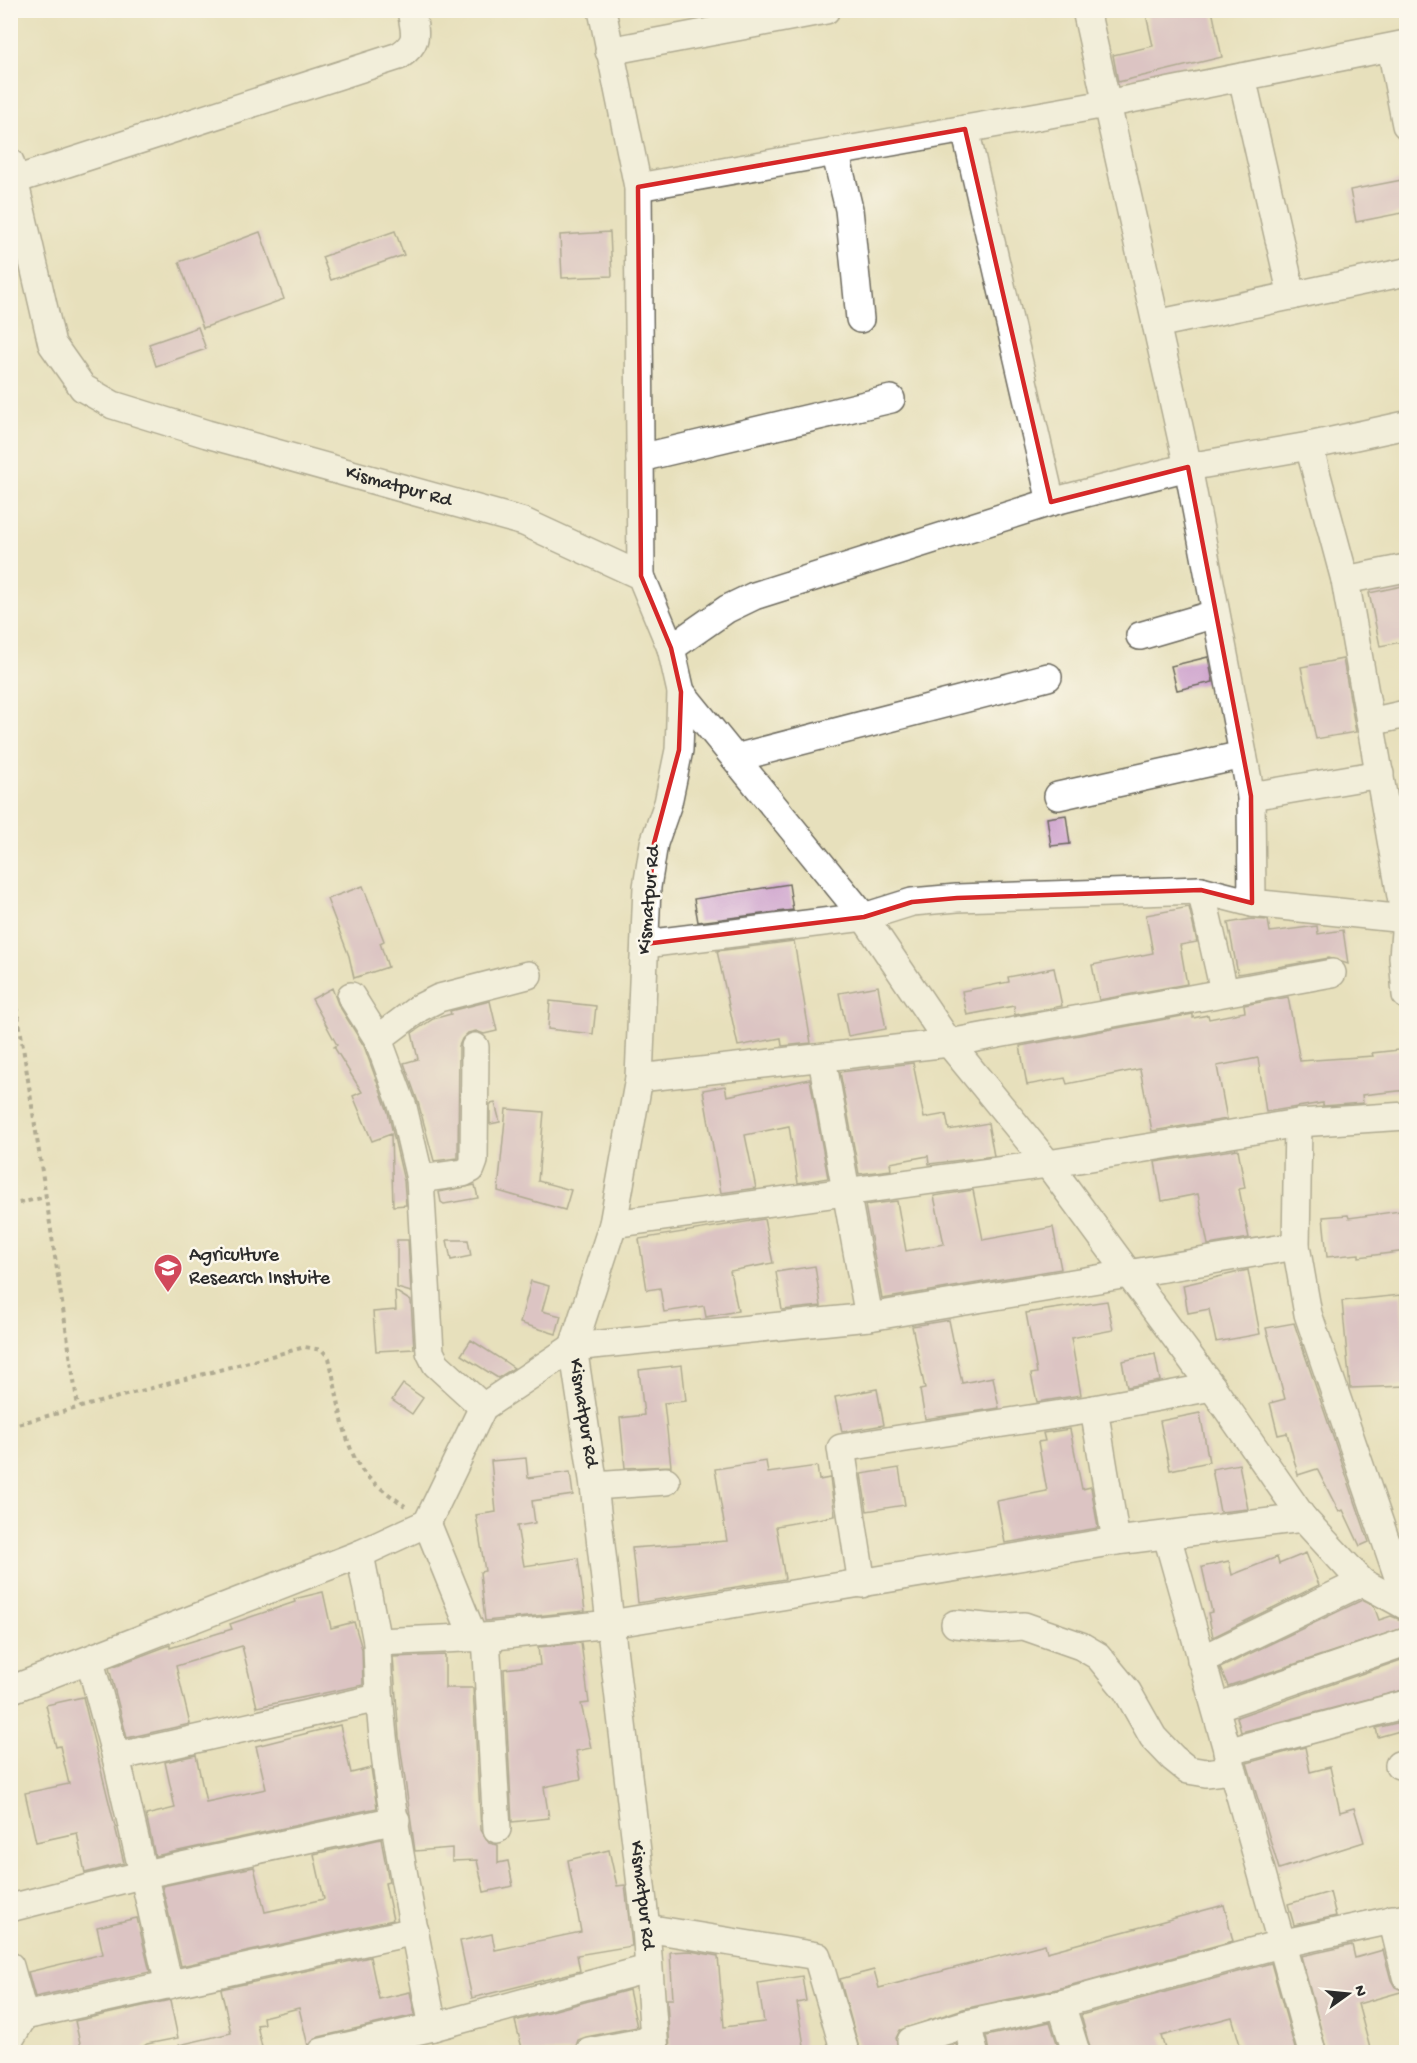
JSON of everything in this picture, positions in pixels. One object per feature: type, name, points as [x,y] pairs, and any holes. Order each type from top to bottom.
[{"type":"street","points":[[13,171],[399,56],[411,48],[415,38],[411,10]]},
{"type":"street","points":[[602,10],[638,188],[641,576]]},
{"type":"street","points":[[609,51],[826,10]]},
{"type":"street","points":[[1086,10],[1188,467],[1251,796],[1252,903]]},
{"type":"street","points":[[638,188],[1106,104],[1399,46],[1407,125]]},
{"type":"street","points":[[1242,77],[1292,296]]},
{"type":"street","points":[[965,129],[1051,502]]},
{"type":"street","points":[[835,151],[849,210],[860,319]]},
{"type":"street","name":"Kismatpur Rd","points":[[13,171],[52,344],[83,388],[113,405],[207,434],[524,522],[641,576],[671,648],[681,692],[679,750],[668,803],[654,843],[647,887],[639,1078],[613,1224],[573,1347],[594,1486],[646,1928],[654,2046]]},
{"type":"street","points":[[1156,324],[1407,272]]},
{"type":"street","points":[[640,458],[891,399]]},
{"type":"street","points":[[671,648],[727,609],[754,596],[1051,502],[1188,467],[1309,446],[1407,425]]},
{"type":"street","points":[[1309,446],[1345,580],[1371,722],[1390,789],[1406,919],[1403,957],[1407,995]]},
{"type":"street","points":[[1345,580],[1407,568]]},
{"type":"street","points":[[1140,636],[1215,614]]},
{"type":"street","points":[[735,758],[1048,677]]},
{"type":"street","points":[[681,692],[864,917],[949,1043],[1048,1164],[1212,1387],[1303,1518],[1362,1582],[1407,1606]]},
{"type":"street","points":[[1371,722],[1407,714]]},
{"type":"street","points":[[1058,796],[1243,755]]},
{"type":"street","points":[[1251,796],[1390,789]]},
{"type":"street","points":[[645,944],[864,917],[912,902],[957,898],[1201,890],[1252,903],[1406,919]]},
{"type":"street","points":[[1201,890],[1224,991]]},
{"type":"street","points":[[639,1078],[949,1043],[1332,973]]},
{"type":"street","points":[[378,1039],[419,1008],[439,998],[528,975]]},
{"type":"street","points":[[351,996],[378,1039],[403,1107],[420,1179],[430,1352],[436,1364],[483,1407]]},
{"type":"street","points":[[420,1179],[463,1173],[471,1168],[474,1161],[475,1047]]},
{"type":"street","points":[[822,1059],[868,1317]]},
{"type":"street","points":[[613,1224],[1048,1164],[1298,1123],[1407,1116]]},
{"type":"street","points":[[1298,1123],[1296,1246],[1308,1314],[1407,1600]]},
{"type":"street","points":[[10,1690],[90,1661],[360,1554],[427,1523],[483,1407],[573,1347],[868,1317],[1130,1276],[1296,1246]]},
{"type":"street","points":[[862,1584],[841,1448],[1094,1409],[1212,1387]]},
{"type":"street","points":[[1094,1409],[1116,1541]]},
{"type":"street","points":[[594,1486],[666,1481]]},
{"type":"street","points":[[377,1642],[480,1636],[610,1624],[1116,1541],[1303,1518]]},
{"type":"street","points":[[427,1523],[480,1636],[497,1829]]},
{"type":"street","points":[[1167,1536],[1312,2052]]},
{"type":"street","points":[[360,1554],[377,1642],[378,1698],[396,1820],[433,2027]]},
{"type":"street","points":[[1201,1660],[1362,1582]]},
{"type":"street","points":[[955,1624],[995,1628],[1024,1626],[1081,1646],[1098,1656],[1127,1691],[1153,1737],[1188,1770],[1206,1773],[1229,1761],[1407,1704]]},
{"type":"street","points":[[1216,1707],[1407,1642]]},
{"type":"street","points":[[90,1661],[145,1874],[169,1985]]},
{"type":"street","points":[[116,1757],[378,1698]]},
{"type":"street","points":[[10,1908],[145,1874],[396,1820]]},
{"type":"street","points":[[912,2041],[966,2024],[1061,2004],[1280,1944],[1399,1918],[1407,1976]]},
{"type":"street","points":[[646,1928],[817,1956],[845,2052]]},
{"type":"street","points":[[10,2039],[24,2016],[415,1931]]},
{"type":"street","points":[[10,1966],[24,2016]]},
{"type":"street","points":[[322,2052],[433,2027],[647,1969]]},
{"type":"street","points":[[1061,2004],[1076,2052]]},
{"type":"street","points":[[966,2024],[974,2052]]},
{"type":"street","points":[[589,2052],[654,2046]]},
{"type":"path","points":[[10,962],[78,1407]]},
{"type":"path","points":[[10,1205],[46,1197]]},
{"type":"path","points":[[10,1426],[305,1347],[322,1350],[329,1358],[351,1449],[359,1467],[374,1484],[427,1523]]},
{"type":"highlighted area","points":[[965,129],[1051,502],[1188,467],[1251,796],[1252,903],[1201,890],[957,898],[912,902],[864,917],[645,944],[654,843],[679,750],[681,692],[671,648],[641,576],[638,187]]},
{"type":"building","points":[[1145,10],[1212,10],[1222,57],[1118,82],[1113,55],[1153,46]]},
{"type":"building","points":[[1407,179],[1407,212],[1356,222],[1350,190]]},
{"type":"building","points":[[395,231],[404,255],[331,280],[322,257]]},
{"type":"building","points":[[260,232],[284,299],[203,328],[179,262]]},
{"type":"building","points":[[610,232],[612,276],[562,278],[560,235]]},
{"type":"building","points":[[198,327],[206,349],[156,366],[149,344]]},
{"type":"building","points":[[1407,585],[1407,641],[1380,646],[1369,593]]},
{"type":"building","points":[[1208,657],[1213,682],[1177,690],[1171,666]]},
{"type":"building","points":[[1343,659],[1356,732],[1316,739],[1301,667]]},
{"type":"building","points":[[1066,815],[1070,844],[1051,846],[1047,818]]},
{"type":"building","points":[[789,884],[793,910],[698,922],[694,899]]},
{"type":"building","points":[[363,886],[384,941],[380,943],[388,967],[354,978],[349,956],[327,899]]},
{"type":"building","points":[[1189,907],[1197,942],[1180,945],[1187,984],[1099,1000],[1092,965],[1153,953],[1146,915]]},
{"type":"building","points":[[1251,919],[1268,920],[1270,932],[1317,926],[1318,934],[1343,930],[1348,964],[1329,958],[1238,974],[1228,923]]},
{"type":"building","points":[[794,941],[811,1043],[782,1046],[781,1038],[738,1046],[717,951]]},
{"type":"building","points":[[1054,968],[1062,1006],[1015,1015],[1014,1006],[967,1015],[962,991],[1009,982],[1008,977]]},
{"type":"building","points":[[878,986],[886,1029],[848,1036],[839,993]]},
{"type":"building","points":[[332,988],[338,1004],[364,1046],[388,1112],[404,1181],[406,1205],[393,1206],[391,1134],[372,1141],[353,1096],[362,1092],[334,1047],[337,1045],[312,999]]},
{"type":"building","points":[[1288,997],[1300,1061],[1373,1056],[1372,1053],[1407,1049],[1407,1090],[1362,1095],[1363,1103],[1323,1106],[1323,1103],[1266,1112],[1258,1058],[1217,1066],[1227,1119],[1152,1131],[1140,1069],[1067,1084],[1065,1078],[1027,1085],[1020,1046],[1193,1014],[1193,1018],[1208,1015],[1209,1019],[1245,1012],[1244,1005]]},
{"type":"building","points":[[490,1001],[497,1031],[484,1034],[476,1031],[468,1033],[459,1046],[458,1158],[434,1161],[418,1102],[404,1063],[418,1059],[412,1033],[433,1019],[451,1014],[450,1011]]},
{"type":"building","points":[[550,1001],[596,1006],[593,1034],[548,1029]]},
{"type":"building","points":[[913,1063],[924,1118],[946,1114],[949,1130],[988,1123],[994,1156],[929,1164],[928,1156],[890,1163],[891,1170],[859,1174],[840,1072]]},
{"type":"building","points":[[810,1079],[828,1178],[798,1183],[789,1126],[745,1135],[756,1188],[721,1193],[703,1090],[725,1086],[727,1096]]},
{"type":"building","points":[[495,1103],[500,1122],[490,1124],[490,1104]]},
{"type":"building","points":[[506,1109],[544,1112],[538,1181],[571,1190],[565,1210],[498,1191]]},
{"type":"building","points":[[1238,1149],[1245,1188],[1239,1189],[1249,1238],[1208,1245],[1198,1194],[1162,1201],[1155,1162]]},
{"type":"building","points":[[475,1185],[478,1198],[444,1204],[441,1202],[439,1192]]},
{"type":"building","points":[[973,1190],[983,1240],[1053,1227],[1061,1269],[882,1299],[865,1205],[897,1201],[906,1251],[944,1244],[934,1196]]},
{"type":"building","points":[[1407,1210],[1407,1251],[1359,1257],[1359,1254],[1327,1257],[1323,1217],[1348,1215],[1349,1218]]},
{"type":"building","points":[[764,1219],[773,1263],[730,1271],[738,1311],[706,1317],[704,1306],[664,1312],[660,1288],[647,1290],[639,1239]]},
{"type":"building","points":[[397,1240],[408,1240],[411,1292],[397,1288]]},
{"type":"building","points":[[447,1240],[468,1240],[471,1256],[451,1260]]},
{"type":"building","points":[[815,1266],[821,1306],[782,1310],[776,1272]]},
{"type":"building","points":[[1248,1270],[1260,1334],[1216,1342],[1209,1309],[1188,1313],[1183,1285]]},
{"type":"building","points":[[531,1281],[549,1286],[542,1311],[561,1316],[556,1334],[520,1323]]},
{"type":"building","points":[[395,1291],[411,1301],[414,1349],[376,1351],[373,1312],[396,1310]]},
{"type":"building","points":[[1401,1295],[1407,1386],[1350,1388],[1342,1301]]},
{"type":"building","points":[[1107,1301],[1113,1330],[1071,1338],[1081,1395],[1037,1402],[1031,1374],[1037,1373],[1026,1313]]},
{"type":"building","points":[[949,1320],[962,1383],[993,1377],[999,1408],[925,1419],[920,1390],[925,1389],[912,1326]]},
{"type":"building","points":[[1294,1323],[1369,1542],[1360,1546],[1343,1510],[1339,1512],[1317,1469],[1298,1475],[1287,1433],[1278,1435],[1270,1403],[1285,1399],[1266,1328]]},
{"type":"building","points":[[471,1340],[514,1368],[498,1378],[461,1355]]},
{"type":"building","points":[[1155,1354],[1160,1381],[1127,1387],[1122,1361]]},
{"type":"building","points":[[682,1365],[686,1401],[664,1403],[671,1466],[625,1468],[620,1418],[644,1415],[639,1370]]},
{"type":"building","points":[[403,1384],[423,1398],[412,1414],[392,1400]]},
{"type":"building","points":[[877,1389],[884,1425],[842,1432],[835,1397]]},
{"type":"building","points":[[1200,1413],[1209,1462],[1170,1470],[1160,1421]]},
{"type":"building","points":[[1070,1429],[1082,1489],[1091,1487],[1098,1528],[1005,1543],[997,1501],[1047,1491],[1038,1442],[1045,1441],[1043,1433]]},
{"type":"building","points":[[526,1458],[528,1478],[570,1472],[573,1495],[532,1501],[535,1523],[517,1526],[524,1566],[578,1558],[585,1611],[485,1621],[480,1572],[485,1571],[476,1515],[496,1512],[491,1461]]},
{"type":"building","points":[[766,1461],[768,1473],[817,1466],[819,1480],[830,1478],[835,1516],[776,1526],[785,1579],[638,1603],[632,1548],[727,1541],[715,1469]]},
{"type":"building","points":[[1239,1464],[1248,1509],[1220,1512],[1212,1469]]},
{"type":"building","points":[[899,1468],[905,1505],[867,1511],[861,1474]]},
{"type":"building","points":[[1306,1553],[1319,1585],[1213,1637],[1208,1613],[1212,1612],[1202,1567],[1229,1561],[1232,1575],[1277,1557],[1279,1564]]},
{"type":"building","points":[[323,1592],[331,1628],[354,1622],[362,1649],[363,1685],[257,1707],[242,1646],[176,1666],[190,1724],[127,1738],[109,1668],[170,1645],[170,1648],[232,1629],[230,1624],[295,1602],[294,1599]]},
{"type":"building","points":[[1362,1600],[1374,1606],[1379,1620],[1391,1616],[1406,1622],[1407,1627],[1228,1686],[1220,1668]]},
{"type":"building","points":[[581,1643],[589,1703],[581,1704],[591,1748],[576,1751],[581,1779],[544,1787],[549,1818],[512,1822],[504,1669],[540,1665],[538,1647]]},
{"type":"building","points":[[445,1655],[445,1688],[473,1688],[481,1830],[489,1843],[498,1845],[498,1863],[508,1861],[513,1886],[484,1892],[477,1860],[452,1861],[452,1848],[415,1851],[399,1737],[393,1657]]},
{"type":"building","points":[[1407,1658],[1407,1689],[1241,1732],[1237,1717]]},
{"type":"building","points":[[83,1697],[124,1863],[85,1873],[77,1833],[36,1842],[25,1793],[69,1784],[60,1746],[56,1747],[46,1705]]},
{"type":"building","points":[[1405,1721],[1407,1729],[1378,1737],[1376,1728]]},
{"type":"building","points":[[340,1725],[351,1773],[371,1768],[377,1808],[155,1856],[146,1815],[175,1808],[165,1762],[196,1755],[206,1802],[266,1789],[256,1746]]},
{"type":"building","points":[[1305,1747],[1310,1772],[1330,1767],[1340,1812],[1354,1808],[1364,1842],[1279,1869],[1247,1763]]},
{"type":"building","points":[[381,1839],[389,1882],[385,1883],[393,1920],[181,1966],[162,1886],[254,1867],[265,1912],[324,1899],[314,1854]]},
{"type":"building","points":[[609,1850],[617,1886],[625,1885],[632,1946],[577,1955],[580,1971],[472,1998],[460,1941],[492,1934],[495,1950],[581,1932],[568,1860]]},
{"type":"building","points":[[1330,1892],[1336,1916],[1294,1925],[1288,1904]]},
{"type":"building","points":[[1224,1905],[1233,1941],[1057,1989],[963,2009],[900,2030],[896,2038],[900,2052],[860,2052],[840,1979],[874,1970],[879,1988],[1045,1944],[1047,1952]]},
{"type":"building","points":[[137,1918],[150,1972],[35,1997],[28,1972],[103,1954],[97,1927]]},
{"type":"building","points":[[1352,1945],[1355,1958],[1383,1950],[1391,1980],[1395,1987],[1404,1991],[1358,2004],[1371,2052],[1327,2052],[1301,1956]]},
{"type":"building","points":[[690,1951],[718,1956],[724,2027],[764,2022],[758,1983],[802,1976],[806,2001],[797,2003],[805,2052],[670,2052],[667,1999],[673,1999],[670,1952]]},
{"type":"building","points":[[370,1957],[379,1999],[410,1992],[415,2015],[319,2037],[308,2046],[299,2008],[263,2017],[264,2024],[257,2025],[263,2052],[180,2052],[179,2045],[231,2033],[221,1989]]},
{"type":"building","points":[[1271,1963],[1296,2052],[1242,2052],[1232,2017],[1161,2036],[1166,2052],[1091,2052],[1081,2015]]},
{"type":"building","points":[[629,1990],[637,2027],[578,2040],[574,2052],[523,2052],[515,2021]]},
{"type":"building","points":[[170,2000],[178,2038],[147,2044],[144,2046],[146,2052],[82,2052],[75,2021]]},
{"type":"building","points":[[1050,2022],[1060,2052],[989,2052],[986,2036]]},
{"type":"building","points":[[956,2044],[958,2052],[927,2052]]},
{"type":"place","name":"Agriculture Research Instuite","points":[[168,1294]]}]
